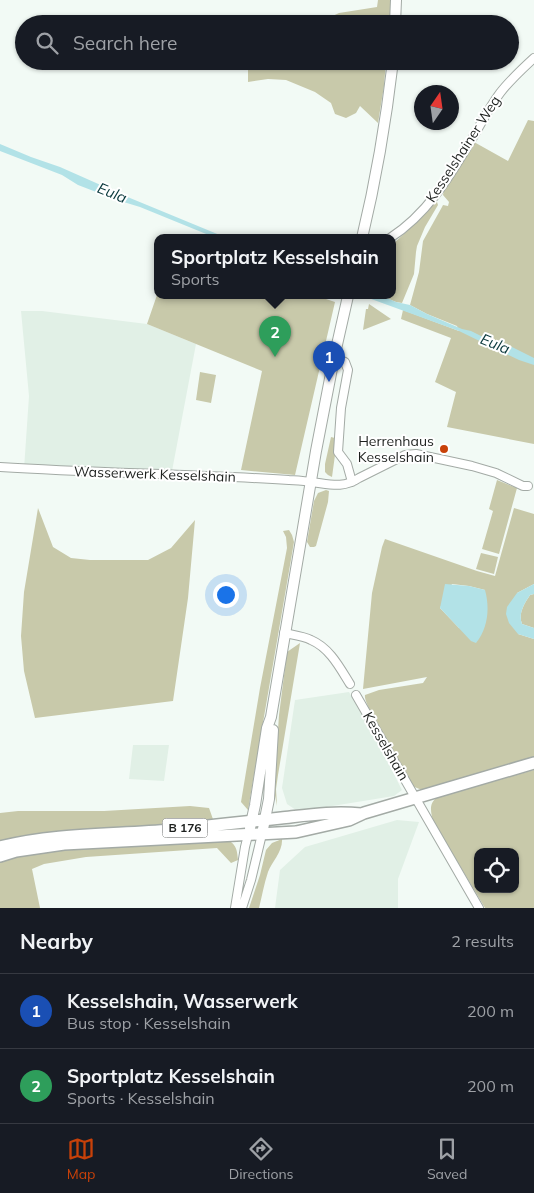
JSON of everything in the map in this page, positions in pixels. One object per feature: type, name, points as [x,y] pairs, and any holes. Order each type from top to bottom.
[{"type":"main road","points":[[395,15],[396,0]]},
{"type":"main road","points":[[363,234],[379,160],[392,70]]},
{"type":"main road","points":[[248,834],[271,717],[311,482],[347,300]]},
{"type":"main road","points":[[262,834],[269,799],[269,776],[273,738],[271,717]]},
{"type":"main road","name":"B 176","points":[[0,856],[64,844],[310,830],[349,820],[362,814],[534,763]]},
{"type":"main road","name":"B 176","points":[[0,847],[48,838],[90,834],[168,830],[346,812],[362,814]]},
{"type":"street","name":"Kesselshainer Weg","points":[[396,234],[413,222],[428,204],[449,177],[499,94],[534,58]]},
{"type":"street","points":[[334,358],[345,362],[348,370],[341,408],[338,452],[347,464],[352,482]]},
{"type":"street","points":[[311,482],[333,486],[352,482],[405,455],[416,454],[472,466],[528,486]]},
{"type":"street","name":"Wasserwerk Kesselshain","points":[[0,467],[34,470],[206,475],[311,482]]},
{"type":"street","points":[[284,633],[304,637],[316,642],[332,656],[350,684]]},
{"type":"street","name":"Kesselshain","points":[[356,695],[479,908]]},
{"type":"street","points":[[235,908],[248,834]]},
{"type":"street","points":[[242,908],[262,834]]},
{"type":"shaded area","points":[[21,311],[42,311],[147,324],[196,344],[172,471],[43,466],[24,469],[29,396]]},
{"type":"shaded area","points":[[349,692],[402,790],[394,796],[296,810],[287,804],[282,788],[295,700]]},
{"type":"shaded area","points":[[133,745],[169,745],[164,781],[129,779]]},
{"type":"shaded area","points":[[397,820],[419,822],[398,879],[398,908],[275,908],[280,870],[305,847]]},
{"type":"green space","points":[[378,0],[391,0],[390,15],[335,15],[339,13],[377,7]]},
{"type":"green space","points":[[248,70],[385,70],[378,123],[360,106],[356,113],[346,118],[335,114],[331,103],[315,92],[286,80],[268,79],[248,82]]},
{"type":"green space","points":[[528,120],[534,121],[534,444],[447,427],[456,392],[435,382],[451,338],[401,319],[403,310],[459,331],[457,326],[410,305],[419,272],[423,241],[443,205],[448,206],[449,202],[443,195],[444,190],[474,142],[508,161]]},
{"type":"green space","points":[[435,202],[438,205],[425,227],[417,246],[414,274],[402,303],[396,302],[389,299],[396,299],[396,241],[420,219]]},
{"type":"green space","points":[[156,299],[326,299],[335,302],[295,475],[241,470],[262,371],[147,324]]},
{"type":"green space","points":[[369,304],[391,319],[363,330],[366,309],[368,309]]},
{"type":"green space","points":[[200,372],[216,375],[211,403],[196,400]]},
{"type":"green space","points":[[331,437],[335,438],[332,477],[325,472]]},
{"type":"green space","points":[[497,480],[517,488],[499,554],[482,549],[493,511],[489,509]]},
{"type":"green space","points":[[326,490],[329,491],[328,502],[316,546],[310,547],[307,542],[314,501],[318,493]]},
{"type":"green space","points":[[38,508],[53,547],[71,558],[90,560],[148,560],[171,548],[195,520],[188,598],[173,701],[35,718],[24,671],[21,636],[24,592]]},
{"type":"green space","points":[[514,508],[534,514],[534,584],[517,593],[518,634],[534,639],[534,757],[422,790],[412,786],[372,715],[365,695],[379,690],[423,683],[427,677],[363,689],[372,593],[382,547],[385,539],[495,576]],"holes":[[[452,584],[485,590],[459,628],[440,608]]]},
{"type":"green space","points":[[289,530],[294,542],[248,810],[241,802],[260,688],[287,548],[286,537],[283,531]]},
{"type":"green space","points":[[481,553],[498,557],[494,574],[476,569]]},
{"type":"green space","points":[[534,594],[534,628],[522,624],[521,617],[522,609],[530,595]]},
{"type":"green space","points":[[300,643],[276,789],[277,806],[274,790],[279,715],[287,652]]},
{"type":"green space","points":[[534,770],[534,908],[485,908],[476,893],[519,893],[519,848],[474,848],[474,890],[433,821],[431,805],[435,799]]},
{"type":"green space","points":[[190,806],[209,808],[214,822],[0,843],[0,813],[18,811],[104,811]]},
{"type":"green space","points":[[282,839],[279,852],[268,872],[259,908],[249,908],[266,850],[272,843]]},
{"type":"green space","points":[[228,840],[236,848],[238,860],[231,863],[217,848],[86,857],[44,864],[32,869],[40,908],[0,908],[0,859],[56,849]]},
{"type":"water","name":"Eula","points":[[0,144],[60,167],[217,234],[206,234],[140,207],[117,200],[78,185],[62,175],[0,151]]},
{"type":"water","name":"Eula","points":[[371,299],[389,299],[410,305],[462,329],[512,347],[534,358],[534,365],[519,360],[459,331]]},
{"type":"water","points":[[445,584],[469,586],[485,590],[487,618],[483,631],[476,643],[471,641],[440,608]]},
{"type":"water","points":[[534,584],[534,594],[530,595],[522,609],[521,620],[522,624],[534,628],[534,639],[518,634],[509,623],[506,614],[507,607],[517,593]]},
{"type":"place","name":"Sportplatz Kesselshain","points":[[275,357]]},
{"type":"place","name":"Kesselshain, Wasserwerk","points":[[329,382]]},
{"type":"place","name":"Herrenhaus Kesselshain","points":[[444,449]]}]
